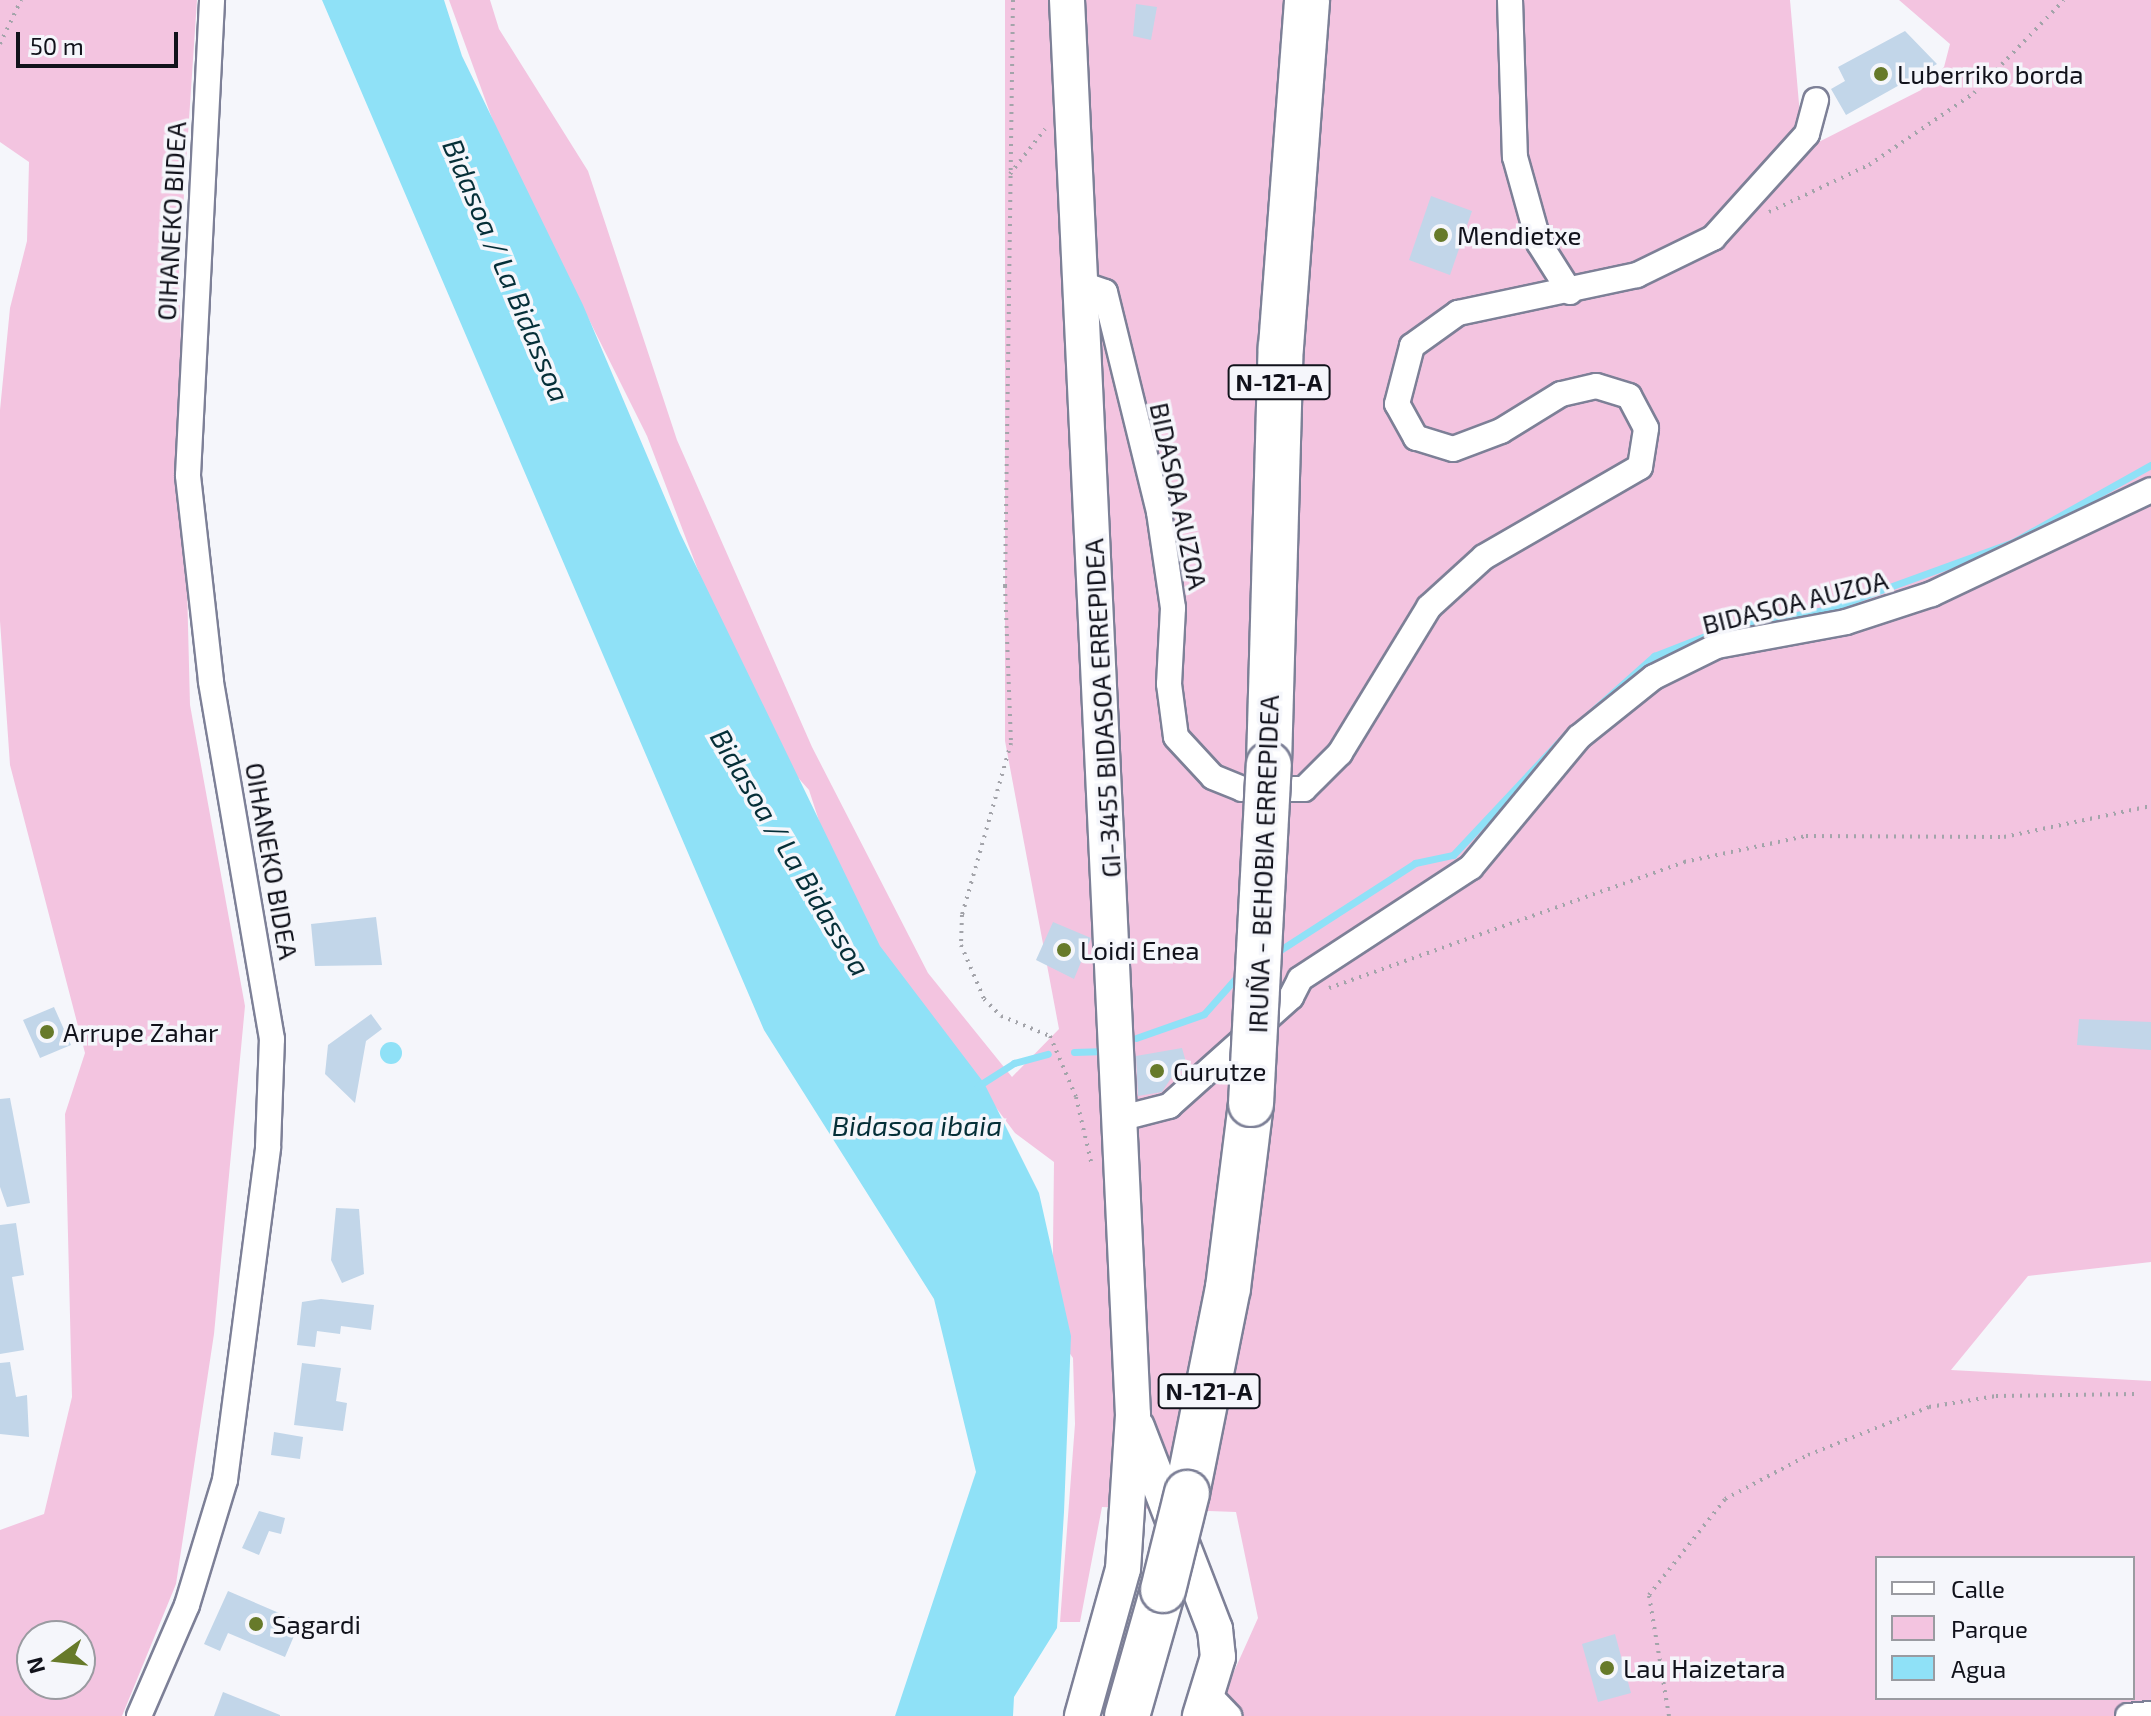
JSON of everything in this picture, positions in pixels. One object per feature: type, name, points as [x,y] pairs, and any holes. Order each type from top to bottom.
[{"type":"highway","name":"IRUÑA - BEHOBIA ERREPIDEA","points":[[1127,1716],[1182,1511],[1228,1288],[1251,1104],[1269,764],[1280,362],[1307,0]]},
{"type":"street","name":"OIHANEKO BIDEA","points":[[139,1716],[187,1605],[225,1480],[268,1147],[272,1039],[211,681],[188,475],[212,0]]},
{"type":"street","name":"GI-3455 BIDASOA ERREPIDEA","points":[[1067,0],[1122,1118],[1133,1415]]},
{"type":"street","points":[[1510,0],[1515,157],[1539,243],[1570,292]]},
{"type":"street","name":"BIDASOA AUZOA","points":[[1082,284],[1105,292],[1159,512],[1173,608],[1169,684],[1176,737],[1213,777],[1242,789],[1304,789],[1340,753],[1429,607],[1484,557],[1640,467],[1646,428],[1629,396],[1596,386],[1561,394],[1501,431],[1453,449],[1416,438],[1397,404],[1412,346],[1458,313],[1570,292],[1637,275],[1713,238],[1807,134],[1816,100]]},
{"type":"street","name":"BIDASOA AUZOA","points":[[1122,1118],[1169,1106],[1291,997],[1300,979],[1362,934],[1471,867],[1579,737],[1654,677],[1717,646],[1846,622],[1932,594],[2151,490]]},
{"type":"street","points":[[1133,1415],[1182,1511],[1215,1629],[1213,1709]]},
{"type":"street","points":[[1082,1716],[1116,1602],[1127,1534],[1133,1415]]},
{"type":"street","points":[[1127,1534],[1143,1523],[1182,1511]]},
{"type":"street","points":[[2128,1716],[2151,1714]]},
{"type":"path","points":[[0,44],[21,0]]},
{"type":"path","points":[[1013,0],[1005,586],[1011,743],[962,915],[961,945],[984,999],[1001,1016],[1050,1036],[1076,1097],[1093,1178]]},
{"type":"path","points":[[1755,218],[1869,165],[1974,93],[2064,0]]},
{"type":"path","points":[[1291,997],[1684,862],[1806,836],[2004,837],[2151,806]]},
{"type":"path","points":[[1669,1716],[1649,1595],[1725,1499],[1808,1455],[1929,1407],[1996,1396],[2135,1394]]},
{"type":"green space","points":[[0,0],[197,0],[179,269],[190,705],[245,1006],[214,1334],[176,1584],[122,1716],[0,1716],[0,1530],[44,1514],[72,1397],[65,1114],[85,1053],[10,765],[0,621],[0,410],[10,308],[27,241],[29,162],[0,142]]},
{"type":"green space","points":[[449,0],[490,0],[499,29],[588,171],[677,440],[812,747],[928,973],[1012,1077],[1059,1029],[1005,741],[1005,0],[1790,0],[1803,150],[1921,90],[1944,67],[1950,44],[1899,0],[2151,0],[2151,1262],[2028,1276],[1951,1370],[2151,1381],[2151,1716],[1214,1716],[1258,1618],[1236,1512],[1102,1507],[1080,1622],[1060,1622],[1075,1424],[1073,1358],[1052,1328],[1054,1162],[1015,1133],[848,910],[809,790],[761,736],[647,436],[501,143]]},
{"type":"water","name":"Bidasoa ibaia","points":[[322,0],[444,0],[462,56],[583,305],[680,533],[880,946],[984,1083],[1039,1193],[1071,1336],[1064,1512],[1057,1628],[1014,1697],[1013,1716],[895,1716],[976,1472],[934,1299],[764,1030]]},
{"type":"water","points":[[387,1042],[395,1042],[402,1053],[395,1064],[387,1064],[380,1057],[380,1049]]},
{"type":"building","points":[[1136,4],[1157,7],[1151,40],[1133,36]]},
{"type":"building","name":"Luberriko borda","points":[[1905,31],[1937,64],[1846,115],[1831,89],[1845,81],[1838,67]]},
{"type":"building","name":"Mendietxe","points":[[1431,196],[1472,211],[1450,275],[1409,260]]},
{"type":"building","points":[[376,917],[382,965],[315,966],[311,924]]},
{"type":"building","name":"Loidi Enea","points":[[1053,922],[1091,938],[1074,979],[1036,960]]},
{"type":"building","name":"Arrupe Zahar","points":[[54,1007],[71,1045],[40,1058],[23,1020]]},
{"type":"building","points":[[371,1014],[382,1029],[366,1041],[355,1103],[325,1074],[328,1045]]},
{"type":"building","points":[[2079,1019],[2151,1022],[2151,1050],[2077,1045]]},
{"type":"building","name":"Gurutze","points":[[1182,1048],[1188,1069],[1175,1072],[1162,1092],[1138,1096],[1136,1056]]},
{"type":"building","points":[[10,1098],[30,1203],[7,1207],[0,1187],[0,1099]]},
{"type":"building","points":[[336,1208],[359,1209],[364,1274],[342,1283],[331,1260]]},
{"type":"building","points":[[16,1223],[24,1275],[12,1277],[24,1350],[0,1354],[0,1225]]},
{"type":"building","points":[[321,1299],[374,1305],[371,1330],[341,1326],[340,1334],[317,1331],[315,1347],[297,1345],[302,1302]]},
{"type":"building","points":[[10,1362],[16,1397],[27,1395],[29,1437],[0,1434],[0,1363]]},
{"type":"building","points":[[302,1363],[341,1368],[336,1401],[347,1403],[343,1431],[294,1425]]},
{"type":"building","points":[[274,1432],[303,1437],[300,1459],[271,1455]]},
{"type":"building","points":[[259,1511],[285,1518],[281,1534],[269,1531],[259,1555],[242,1548]]},
{"type":"building","name":"Sagardi","points":[[228,1591],[300,1622],[285,1657],[228,1633],[220,1651],[204,1644]]},
{"type":"building","name":"Lau Haizetara","points":[[1615,1634],[1631,1693],[1598,1702],[1582,1644]]},
{"type":"building","points":[[223,1692],[280,1715],[280,1716],[214,1716]]},
{"type":"waterway","points":[[1581,721],[1654,656],[1728,627],[1829,609],[2013,542],[2151,465]]},
{"type":"waterway","points":[[1274,954],[1415,863],[1453,855],[1571,729]]},
{"type":"waterway","points":[[1136,1038],[1204,1014],[1242,971]]},
{"type":"waterway","points":[[1074,1052],[1098,1051]]},
{"type":"waterway","points":[[978,1086],[1014,1063],[1048,1054]]},
{"type":"place","name":"Luberriko borda","points":[[1881,74]]},
{"type":"place","name":"Mendietxe","points":[[1441,235]]},
{"type":"place","name":"Loidi Enea","points":[[1064,950]]},
{"type":"place","name":"Arrupe Zahar","points":[[47,1032]]},
{"type":"place","name":"Gurutze","points":[[1157,1071]]},
{"type":"place","name":"Sagardi","points":[[256,1624]]},
{"type":"place","name":"Lau Haizetara","points":[[1607,1668]]},
{"type":"water label","name":"Bidasoa / La Bidassoa","points":[[507,270]]},
{"type":"water label","name":"Bidasoa / La Bidassoa","points":[[791,852]]}]
